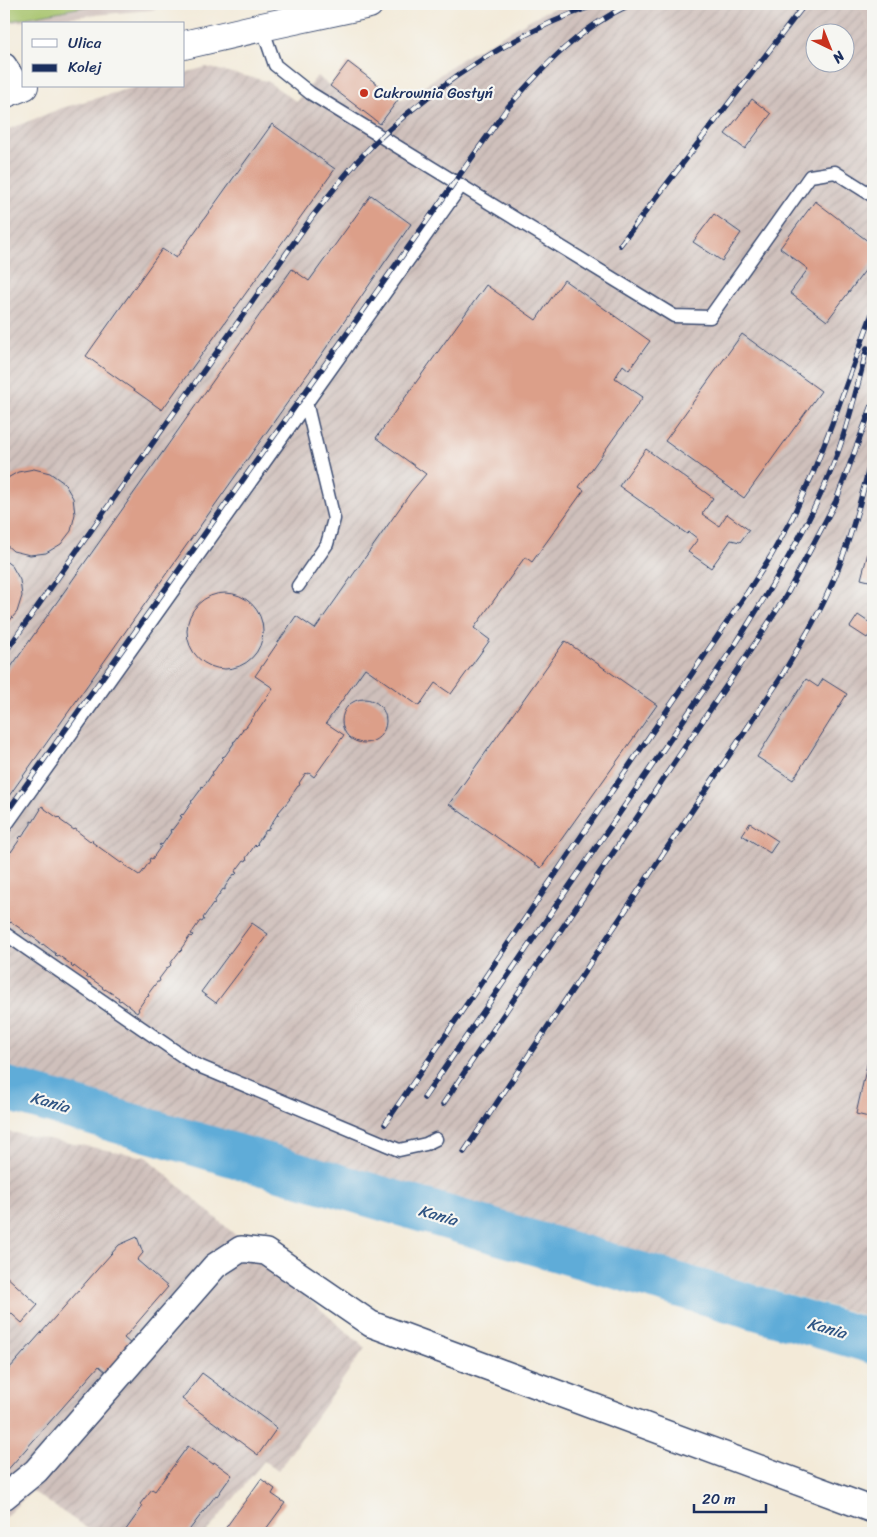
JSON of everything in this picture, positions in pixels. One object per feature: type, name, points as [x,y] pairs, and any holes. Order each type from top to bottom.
[{"type":"street","points":[[185,45],[369,4]]},
{"type":"street","points":[[4,1497],[36,1470],[215,1266],[241,1249],[266,1252],[371,1324],[873,1510]]},
{"type":"lane","points":[[262,27],[275,65],[310,92],[674,316],[710,317],[810,176],[836,172],[873,196]]},
{"type":"lane","points":[[4,828],[461,186]]},
{"type":"lane","points":[[298,586],[327,544],[334,519],[306,402]]},
{"type":"lane","points":[[4,933],[194,1064],[400,1150],[436,1140]]},
{"type":"shaded area","points":[[4,4],[174,4],[151,10],[4,23]]},
{"type":"shaded area","name":"Cukrownia Gostyń","points":[[567,4],[859,4],[873,42],[873,1318],[4,1069],[4,131],[62,108],[131,88],[185,88],[185,73],[206,67],[267,81],[297,102],[317,76],[380,124],[398,100],[410,97],[461,59],[544,12]]},
{"type":"shaded area","points":[[859,4],[873,4],[873,41]]},
{"type":"shaded area","points":[[4,1131],[146,1157],[365,1348],[278,1471],[264,1461],[206,1533],[94,1533],[32,1491],[4,1518]]},
{"type":"green space","points":[[4,4],[98,4],[4,22]]},
{"type":"building","name":"Cukrownia Gostyń","points":[[348,62],[398,100],[380,124],[330,86]]},
{"type":"building","points":[[752,99],[771,114],[745,149],[725,134]]},
{"type":"building","points":[[272,124],[335,169],[162,410],[86,356],[162,249],[176,258]]},
{"type":"building","points":[[371,195],[411,224],[324,351],[4,803],[4,677],[292,269],[309,281]]},
{"type":"building","points":[[815,201],[873,245],[873,260],[827,321],[790,293],[808,269],[780,248]]},
{"type":"building","points":[[714,214],[741,233],[722,261],[693,242]]},
{"type":"building","points":[[564,280],[650,341],[629,370],[623,365],[615,378],[643,397],[579,487],[584,490],[532,562],[525,557],[474,628],[490,640],[451,694],[435,683],[419,706],[365,668],[326,723],[344,735],[314,777],[306,773],[290,799],[246,858],[246,861],[244,860],[235,872],[237,873],[234,874],[225,890],[223,889],[202,922],[200,921],[191,934],[193,935],[190,936],[182,950],[159,979],[159,982],[148,994],[148,997],[137,1013],[121,1000],[118,1000],[119,998],[86,977],[74,966],[73,968],[72,965],[58,955],[55,955],[43,944],[39,944],[40,942],[10,923],[4,916],[4,862],[19,838],[22,837],[31,824],[31,821],[33,822],[42,806],[121,863],[139,875],[141,874],[150,858],[152,859],[161,846],[159,845],[162,845],[171,829],[182,817],[180,816],[183,815],[222,757],[225,756],[242,729],[246,727],[273,688],[255,676],[296,616],[315,629],[411,492],[426,474],[376,438],[486,285],[536,320]]},
{"type":"building","points":[[742,334],[821,391],[744,498],[665,441]]},
{"type":"building","points":[[646,449],[713,498],[702,514],[719,526],[727,514],[749,530],[740,542],[731,540],[711,568],[688,552],[698,539],[689,532],[687,534],[619,486]]},
{"type":"building","points":[[34,469],[50,473],[64,483],[73,498],[75,514],[71,531],[61,544],[46,553],[30,555],[13,551],[4,543],[4,480],[18,472]]},
{"type":"building","points":[[873,534],[873,582],[861,579]]},
{"type":"building","points":[[4,560],[12,566],[20,580],[22,596],[17,612],[4,625]]},
{"type":"building","points":[[225,593],[239,596],[252,604],[260,617],[263,631],[260,645],[252,658],[239,666],[225,669],[211,666],[198,658],[190,645],[187,631],[190,617],[198,604],[211,596]]},
{"type":"building","points":[[858,615],[873,625],[873,636],[870,634],[867,638],[850,627]]},
{"type":"building","points":[[565,641],[657,705],[541,868],[449,804]]},
{"type":"building","points":[[806,679],[818,687],[823,679],[847,694],[793,780],[757,757]]},
{"type":"building","points":[[368,699],[380,705],[385,712],[385,730],[380,737],[373,742],[360,743],[352,740],[345,733],[342,717],[345,709],[352,702]]},
{"type":"building","points":[[750,823],[778,841],[770,853],[742,835]]},
{"type":"building","points":[[252,923],[268,934],[216,1003],[201,992]]},
{"type":"building","points":[[871,1047],[873,1048],[873,1118],[856,1114]]},
{"type":"building","points":[[137,1237],[143,1253],[137,1260],[168,1287],[124,1338],[132,1345],[107,1373],[99,1366],[4,1474],[4,1365],[9,1369],[119,1245]]},
{"type":"building","points":[[4,1274],[38,1305],[22,1323],[4,1307]]},
{"type":"building","points":[[202,1373],[277,1428],[258,1455],[182,1399]]},
{"type":"building","points":[[188,1446],[232,1475],[187,1533],[127,1533],[125,1531],[143,1506],[140,1504],[152,1489],[155,1491]]},
{"type":"building","points":[[261,1479],[275,1489],[272,1494],[285,1503],[263,1533],[222,1533]]},
{"type":"waterway","name":"Kania","points":[[4,1088],[873,1342]]},
{"type":"railway","points":[[4,654],[312,217],[363,155],[406,115],[456,76],[540,28],[598,4]]},
{"type":"railway","points":[[4,816],[508,107],[549,62],[579,36],[595,24],[631,4]]},
{"type":"railway","points":[[620,245],[805,4]]},
{"type":"railway","points":[[385,1124],[771,556],[793,516],[813,473],[873,311]]},
{"type":"railway","points":[[424,1098],[737,642],[776,579],[812,513],[832,468],[847,424],[867,348]]},
{"type":"railway","points":[[443,1104],[786,596],[836,501],[873,403]]},
{"type":"railway","points":[[464,1152],[780,679],[805,637],[835,578],[859,507],[873,452]]},
{"type":"place","name":"Cukrownia Gostyń","points":[[364,93]]}]
